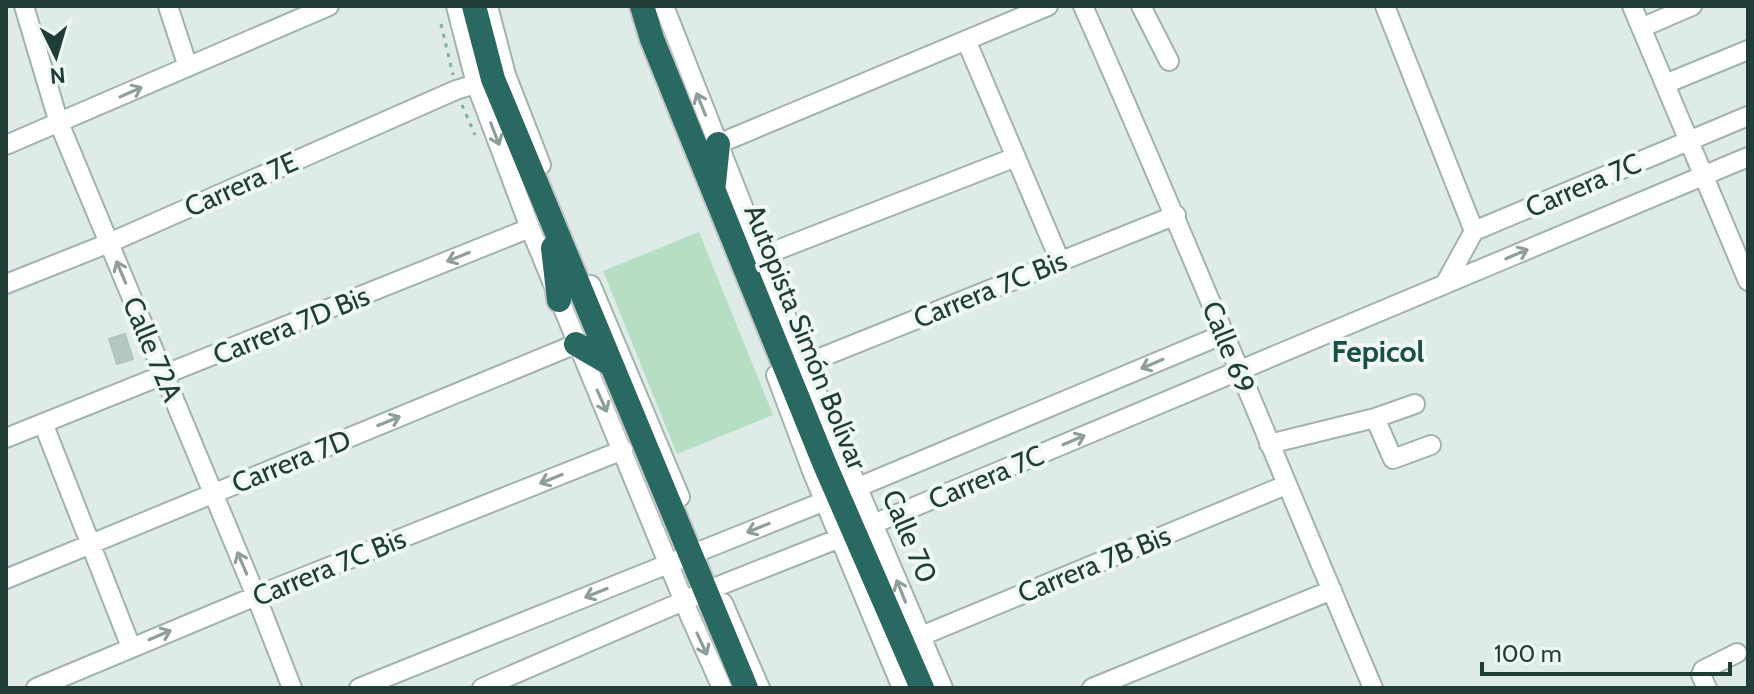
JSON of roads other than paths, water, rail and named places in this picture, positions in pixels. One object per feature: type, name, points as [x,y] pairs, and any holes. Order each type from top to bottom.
[{"type":"highway","points":[[474,6],[493,79],[540,225],[559,300]]},
{"type":"highway","name":"Autopista Simón Bolívar","points":[[642,6],[652,39],[728,227],[840,495],[911,640],[922,688]]},
{"type":"highway","points":[[714,189],[718,144]]},
{"type":"highway","points":[[540,225],[612,365],[701,593],[746,688]]},
{"type":"highway","points":[[728,227],[762,256]]},
{"type":"highway","points":[[576,344],[612,365]]},
{"type":"street","points":[[168,6],[188,67]]},
{"type":"street","points":[[6,145],[188,67],[303,11],[329,6]]},
{"type":"street","points":[[456,6],[476,84],[540,225]]},
{"type":"street","points":[[488,6],[506,75],[562,218],[624,360],[687,556]]},
{"type":"street","points":[[631,6],[642,42],[690,156],[840,495]]},
{"type":"street","name":"Calle 70","points":[[664,6],[805,364],[840,495]]},
{"type":"street","points":[[718,144],[1048,6]]},
{"type":"street","name":"Calle 69","points":[[1083,6],[1176,215],[1373,688]]},
{"type":"street","points":[[1141,6],[1169,61]]},
{"type":"street","points":[[1385,6],[1474,231],[1445,284]]},
{"type":"street","points":[[1632,6],[1748,281]]},
{"type":"street","points":[[1641,28],[1692,6]]},
{"type":"street","points":[[6,15],[24,7]]},
{"type":"street","name":"Calle 72A","points":[[24,7],[59,123],[292,688]]},
{"type":"street","points":[[966,40],[1060,261]]},
{"type":"street","points":[[1665,84],[1748,50]]},
{"type":"street","name":"Carrera 7E","points":[[6,284],[109,243],[456,90],[476,84]]},
{"type":"street","name":"Carrera 7C","points":[[1474,231],[1748,116]]},
{"type":"street","points":[[762,256],[1016,157]]},
{"type":"street","name":"Carrera 7C","points":[[482,688],[701,593],[856,532],[1748,157]]},
{"type":"street","name":"Carrera 7C Bis","points":[[805,364],[1176,215]]},
{"type":"street","name":"Carrera 7D Bis","points":[[6,438],[540,225]]},
{"type":"street","points":[[559,300],[623,450],[687,556]]},
{"type":"street","name":"Carrera 7C","points":[[359,688],[840,495],[1224,334]]},
{"type":"street","name":"Carrera 7D","points":[[6,579],[576,344]]},
{"type":"street","points":[[1269,444],[1375,418],[1415,404]]},
{"type":"street","points":[[1375,418],[1393,459],[1431,445]]},
{"type":"street","points":[[43,423],[131,647]]},
{"type":"street","name":"Carrera 7C Bis","points":[[36,688],[256,596],[623,450]]},
{"type":"street","name":"Carrera 7B Bis","points":[[911,640],[1286,485]]},
{"type":"street","points":[[856,532],[902,688]]},
{"type":"street","points":[[1092,688],[1332,590]]},
{"type":"street","points":[[701,593],[722,688]]},
{"type":"street","points":[[701,593],[760,688]]},
{"type":"street","points":[[911,640],[943,688]]},
{"type":"street","points":[[1707,688],[1701,675],[1703,670],[1737,653]]},
{"type":"district","name":"Fepicol","points":[[1378,351]]}]
